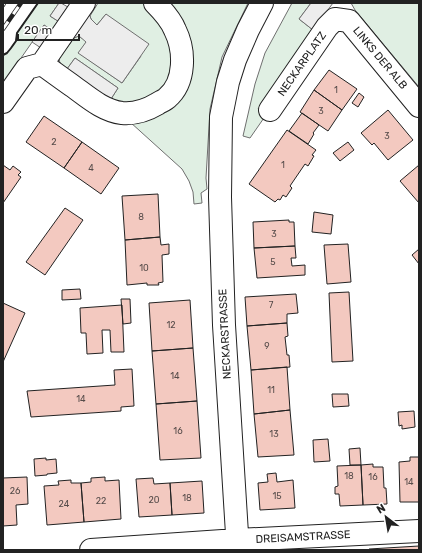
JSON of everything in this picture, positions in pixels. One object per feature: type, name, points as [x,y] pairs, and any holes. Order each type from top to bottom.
[{"type":"street","points":[[3,102],[27,68],[42,64],[84,3]]},
{"type":"street","points":[[42,64],[98,104],[111,110],[122,113],[146,110],[167,98],[175,89],[180,78],[182,66],[179,38],[171,22],[155,3]]},
{"type":"street","name":"NECKARSTRASSE","points":[[238,545],[224,325],[220,197],[221,117],[228,82],[235,60],[262,3]]},
{"type":"street","name":"LINKS DER ALB","points":[[335,19],[349,21],[419,106]]},
{"type":"street","name":"NECKARPLATZ","points":[[270,110],[327,26],[335,19]]},
{"type":"street","name":"DREISAMSTRASSE","points":[[91,550],[238,545],[419,531]]},
{"type":"green space","points":[[38,3],[59,3],[50,16],[64,25],[57,34],[44,25],[3,84],[3,55],[7,53],[16,41],[17,33]]},
{"type":"green space","points":[[98,3],[144,3],[155,13],[170,37],[174,61],[166,87],[134,106],[111,99],[118,88],[75,58],[67,69],[60,62],[59,58],[74,38],[78,36],[87,41],[79,53],[122,83],[141,56],[106,14],[97,25],[91,19],[90,16]]},
{"type":"green space","points":[[167,3],[248,3],[222,57],[210,109],[206,178],[207,189],[201,193],[202,203],[194,204],[193,192],[182,169],[130,122],[178,96]]},
{"type":"green space","points":[[292,3],[311,3],[299,19],[313,30],[258,109],[266,115],[250,138],[243,136],[255,84],[265,53]]},
{"type":"green space","points":[[351,3],[419,3],[419,87],[355,10]]},
{"type":"shaded area","points":[[59,3],[73,10],[50,54],[32,42],[44,25],[57,34],[64,25],[50,16]]},
{"type":"shaded area","points":[[311,3],[333,3],[313,30],[299,19]]},
{"type":"shaded area","points":[[86,13],[97,25],[106,14],[149,44],[122,83],[78,53],[86,42],[79,36],[74,38],[59,58],[61,65],[67,69],[75,58],[118,88],[111,99],[48,68]]},
{"type":"building","points":[[329,70],[357,89],[342,110],[314,90]]},
{"type":"building","points":[[314,90],[342,110],[328,131],[300,112]]},
{"type":"building","points":[[359,93],[364,97],[358,107],[352,103]]},
{"type":"building","points":[[388,110],[413,140],[388,160],[374,143],[372,145],[361,133]]},
{"type":"building","points":[[302,113],[319,125],[308,144],[289,131]]},
{"type":"building","points":[[44,116],[82,142],[64,168],[26,142]]},
{"type":"building","points":[[287,130],[316,150],[312,155],[314,156],[308,166],[305,164],[290,186],[292,188],[286,197],[283,195],[280,200],[278,199],[275,202],[249,184]]},
{"type":"building","points":[[82,142],[119,168],[101,194],[64,168]]},
{"type":"building","points":[[348,142],[354,150],[340,161],[333,153]]},
{"type":"building","points":[[3,165],[10,170],[13,166],[21,172],[18,175],[21,177],[3,203]]},
{"type":"building","points":[[419,165],[419,203],[400,181]]},
{"type":"building","points":[[158,194],[160,237],[125,240],[122,196]]},
{"type":"building","points":[[65,208],[83,220],[45,275],[26,262]]},
{"type":"building","points":[[314,212],[333,215],[331,234],[312,232]]},
{"type":"building","points":[[289,220],[289,222],[294,222],[295,246],[254,248],[253,222]]},
{"type":"building","points":[[160,237],[161,245],[169,244],[169,254],[162,255],[163,282],[158,283],[159,285],[147,285],[147,283],[127,285],[125,240]]},
{"type":"building","points":[[348,244],[351,282],[327,284],[324,245]]},
{"type":"building","points":[[295,246],[296,258],[291,258],[292,266],[305,265],[305,275],[257,278],[254,248]]},
{"type":"building","points":[[419,249],[419,264],[412,255]]},
{"type":"building","points":[[80,289],[81,299],[62,300],[62,290]]},
{"type":"building","points":[[349,292],[353,361],[332,362],[329,293]]},
{"type":"building","points":[[296,294],[298,313],[287,314],[287,323],[247,326],[245,297]]},
{"type":"building","points":[[121,299],[130,299],[131,323],[123,324]]},
{"type":"building","points":[[190,300],[193,348],[152,351],[149,303]]},
{"type":"building","points":[[3,303],[25,313],[3,362]]},
{"type":"building","points":[[122,305],[124,352],[111,352],[110,330],[102,330],[103,353],[87,354],[86,333],[81,333],[80,308]]},
{"type":"building","points":[[287,323],[288,336],[285,337],[290,367],[251,370],[247,326]]},
{"type":"building","points":[[193,348],[197,401],[156,404],[152,351]]},
{"type":"building","points":[[287,367],[290,410],[254,414],[251,370]]},
{"type":"building","points":[[132,369],[134,406],[121,407],[121,411],[31,417],[27,391],[115,385],[114,370]]},
{"type":"building","points":[[332,394],[348,394],[349,406],[333,407]]},
{"type":"building","points":[[197,401],[201,458],[160,460],[156,404]]},
{"type":"building","points":[[290,410],[294,455],[258,457],[254,414]]},
{"type":"building","points":[[414,411],[415,427],[402,429],[402,425],[399,426],[398,412]]},
{"type":"building","points":[[328,439],[330,461],[314,462],[313,440]]},
{"type":"building","points":[[360,448],[361,465],[350,465],[349,449]]},
{"type":"building","points":[[410,457],[419,457],[419,502],[400,502],[399,462],[410,461]]},
{"type":"building","points":[[46,458],[46,460],[56,459],[57,473],[35,476],[34,459]]},
{"type":"building","points":[[373,464],[373,467],[383,467],[384,488],[386,488],[387,504],[363,505],[361,465]]},
{"type":"building","points":[[361,465],[363,505],[340,506],[339,494],[335,494],[335,487],[338,486],[337,466]]},
{"type":"building","points":[[276,473],[277,482],[293,480],[295,508],[260,510],[258,483],[268,482],[267,474]]},
{"type":"building","points":[[27,477],[28,504],[16,505],[17,525],[3,526],[3,478]]},
{"type":"building","points":[[105,477],[105,481],[119,480],[121,519],[84,522],[81,483],[91,482],[91,478]]},
{"type":"building","points":[[153,478],[154,484],[170,483],[172,515],[139,517],[136,479]]},
{"type":"building","points":[[71,480],[71,483],[81,483],[84,522],[47,525],[44,486],[59,485],[58,481]]},
{"type":"building","points":[[202,481],[204,513],[172,515],[170,483]]},
{"type":"building","points":[[419,546],[419,550],[369,550],[369,549]]},
{"type":"railway","points":[[3,29],[21,3]]},
{"type":"wall","points":[[3,55],[7,53],[16,41],[17,33],[38,3]]}]
